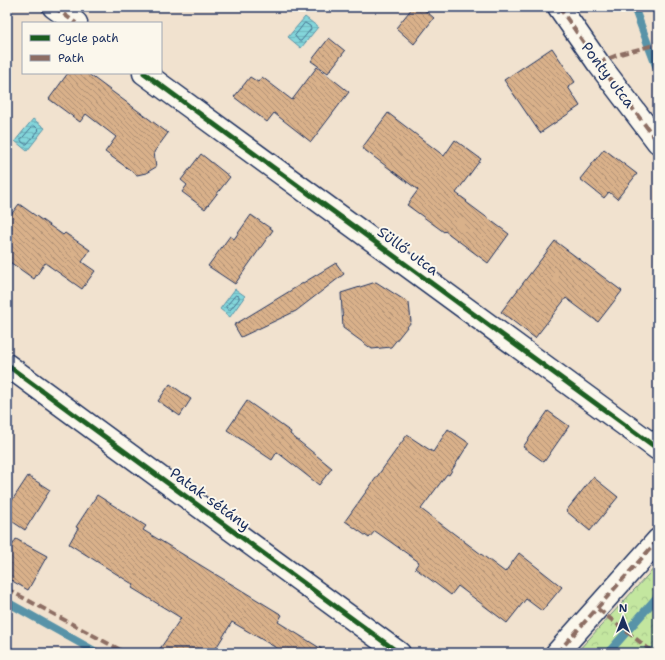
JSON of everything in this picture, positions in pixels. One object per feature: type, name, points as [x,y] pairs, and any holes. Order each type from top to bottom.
[{"type":"street","points":[[54,7],[75,22]]},
{"type":"street","name":"Ponty utca","points":[[559,7],[598,63],[658,142]]},
{"type":"street","name":"Süllő utca","points":[[145,74],[658,449]]},
{"type":"street","name":"Patak sétány","points":[[7,365],[399,653]]},
{"type":"street","points":[[558,653],[658,540]]},
{"type":"green space","points":[[658,564],[658,653],[576,653]]},
{"type":"water","points":[[305,17],[318,27],[301,48],[288,37]]},
{"type":"water","points":[[33,119],[45,128],[27,151],[15,141]]},
{"type":"water","points":[[235,289],[245,296],[230,317],[220,309]]},
{"type":"building","points":[[413,7],[421,7],[434,18],[414,44],[396,28]]},
{"type":"building","points":[[329,38],[345,51],[328,73],[311,61]]},
{"type":"building","points":[[552,48],[575,82],[568,87],[580,106],[540,133],[504,80]]},
{"type":"building","points":[[317,67],[349,92],[311,142],[274,113],[267,122],[234,97],[250,77],[258,82],[262,77],[292,100]]},
{"type":"building","points":[[67,74],[88,74],[168,133],[154,152],[156,167],[146,173],[137,175],[105,152],[116,137],[86,114],[80,122],[49,99]]},
{"type":"building","points":[[388,113],[444,156],[455,140],[481,159],[456,193],[509,234],[488,263],[407,205],[418,190],[362,148]]},
{"type":"building","points":[[604,149],[637,174],[617,199],[609,192],[604,198],[580,179]]},
{"type":"building","points":[[201,154],[230,177],[205,209],[182,192],[187,185],[181,180]]},
{"type":"building","points":[[19,204],[63,235],[65,233],[90,250],[82,262],[95,271],[82,289],[45,263],[34,279],[7,260],[7,220]]},
{"type":"building","points":[[251,215],[273,230],[235,284],[208,266],[230,236],[234,239]]},
{"type":"building","points":[[555,241],[622,291],[598,322],[566,298],[535,338],[501,312]]},
{"type":"building","points":[[336,263],[344,274],[296,311],[241,337],[234,325]]},
{"type":"building","points":[[376,282],[409,303],[411,322],[391,347],[372,349],[343,328],[341,293]]},
{"type":"building","points":[[170,384],[191,399],[180,416],[158,401]]},
{"type":"building","points":[[247,401],[291,432],[290,434],[332,468],[319,485],[277,452],[272,460],[227,430]]},
{"type":"building","points":[[548,411],[569,426],[544,462],[523,447]]},
{"type":"building","points":[[448,429],[469,443],[449,475],[447,474],[421,509],[505,572],[519,553],[562,587],[542,611],[526,599],[507,623],[458,586],[451,595],[415,568],[419,562],[375,531],[369,538],[345,521],[407,435],[433,452]]},
{"type":"building","points":[[28,476],[50,490],[25,530],[7,518],[7,508]]},
{"type":"building","points":[[593,477],[618,497],[590,531],[566,511]]},
{"type":"building","points":[[97,495],[146,526],[143,530],[282,615],[278,622],[328,653],[285,653],[232,622],[213,653],[157,653],[181,618],[132,588],[134,585],[69,544],[78,528],[76,527]]},
{"type":"building","points":[[16,539],[47,556],[28,590],[7,578],[7,555]]},
{"type":"waterway","points":[[634,7],[658,71]]},
{"type":"waterway","points":[[608,653],[658,596]]},
{"type":"waterway","points":[[7,602],[98,653]]},
{"type":"marked path","points":[[54,7],[75,22]]},
{"type":"marked path","points":[[559,7],[598,63],[658,142]]},
{"type":"marked path","points":[[598,63],[620,54],[658,44]]},
{"type":"marked path","points":[[557,653],[658,540]]},
{"type":"marked path","points":[[7,589],[126,653]]},
{"type":"marked path","points":[[598,609],[654,653]]},
{"type":"cycle path","points":[[145,74],[658,449]]},
{"type":"cycle path","points":[[7,365],[399,653]]}]
